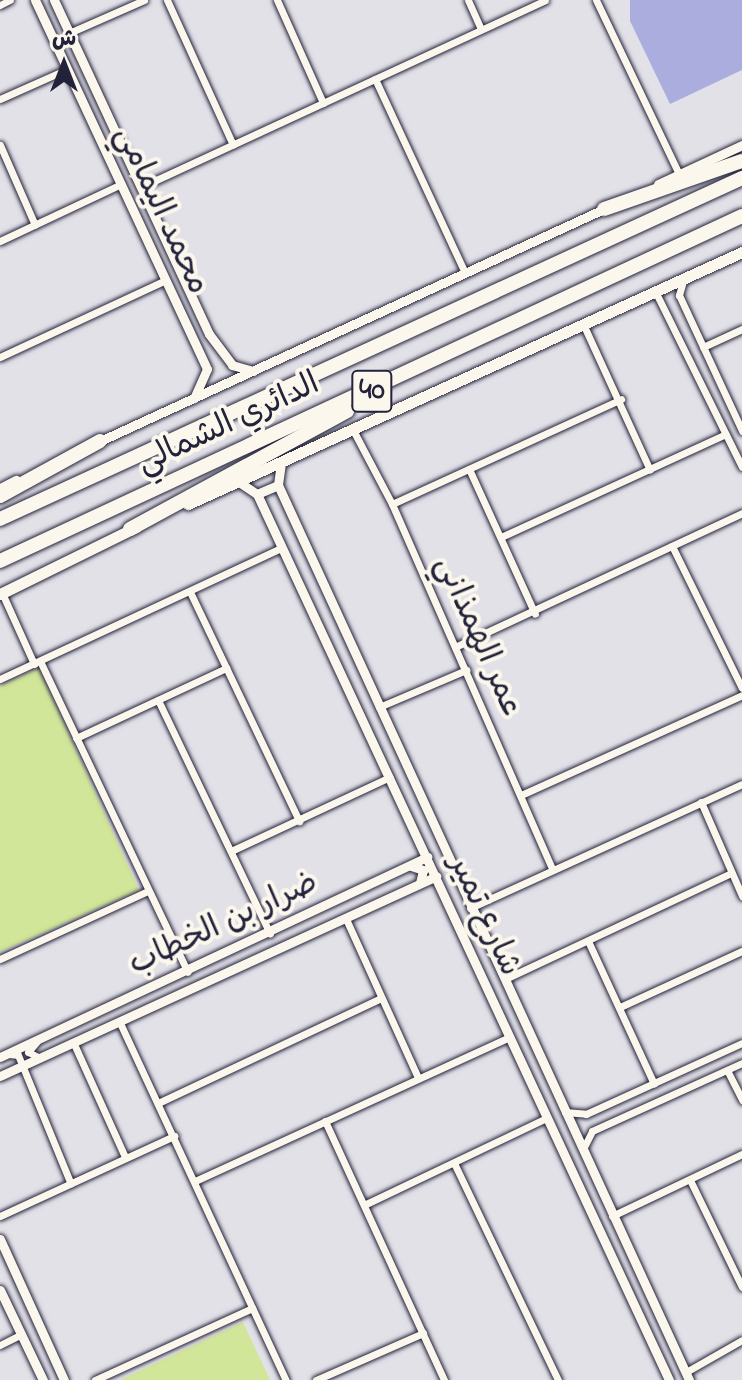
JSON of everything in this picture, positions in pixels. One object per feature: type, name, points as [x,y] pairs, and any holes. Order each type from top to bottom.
[{"type":"highway","points":[[604,209],[742,161]]},
{"type":"highway","name":"الدائري الشمالي","points":[[0,519],[742,178]]},
{"type":"highway","name":"الدائري الشمالي","points":[[0,561],[387,384],[742,216]]},
{"type":"highway","points":[[715,229],[742,224]]},
{"type":"highway","points":[[130,529],[274,454],[387,384]]},
{"type":"highway","points":[[0,496],[100,441]]},
{"type":"main road","name":"الدائري الشمالي","points":[[1,594],[130,529],[584,326],[660,298],[683,281],[742,252]]},
{"type":"street","points":[[0,5],[10,0]]},
{"type":"street","points":[[36,3],[52,0]]},
{"type":"street","name":"محمد اليمامي","points":[[52,0],[209,334],[232,365],[253,371]]},
{"type":"street","points":[[69,33],[144,0]]},
{"type":"street","points":[[167,0],[233,145]]},
{"type":"street","points":[[277,0],[323,103]]},
{"type":"street","points":[[468,0],[481,29]]},
{"type":"street","points":[[141,187],[545,0]]},
{"type":"street","points":[[596,0],[679,174]]},
{"type":"street","name":"محمد اليمامي","points":[[36,3],[207,369],[193,398]]},
{"type":"street","points":[[0,99],[65,70]]},
{"type":"street","points":[[375,79],[465,273]]},
{"type":"street","points":[[0,145],[35,225]]},
{"type":"street","name":"الدائري الشمالي","points":[[0,488],[742,145]]},
{"type":"street","points":[[0,241],[119,185]]},
{"type":"street","points":[[0,357],[164,281]]},
{"type":"street","points":[[683,281],[679,295],[742,431]]},
{"type":"street","points":[[679,295],[660,298],[742,467]]},
{"type":"street","points":[[584,326],[621,399],[650,470]]},
{"type":"street","points":[[703,347],[742,329]]},
{"type":"street","points":[[193,341],[209,343],[209,334]]},
{"type":"street","points":[[392,504],[621,399]]},
{"type":"street","name":"عمر الهمذاني","points":[[353,430],[392,504],[551,867]]},
{"type":"street","points":[[501,537],[726,434]]},
{"type":"street","points":[[281,463],[278,485],[470,908],[688,1376],[742,1340]]},
{"type":"street","points":[[469,469],[535,614]]},
{"type":"street","points":[[239,482],[257,494],[278,485]]},
{"type":"street","name":"شارع تمير","points":[[257,494],[669,1380]]},
{"type":"street","points":[[455,647],[535,614],[742,513]]},
{"type":"street","points":[[672,546],[742,688]]},
{"type":"street","points":[[0,679],[281,548]]},
{"type":"street","points":[[190,592],[299,821]]},
{"type":"street","points":[[1,594],[76,738],[188,972]]},
{"type":"street","points":[[76,738],[226,668]]},
{"type":"street","points":[[379,707],[466,670]]},
{"type":"street","points":[[521,795],[742,695]]},
{"type":"street","points":[[158,700],[270,934]]},
{"type":"street","points":[[231,851],[390,777]]},
{"type":"street","points":[[470,908],[551,867],[742,784]]},
{"type":"street","points":[[701,802],[742,896]]},
{"type":"street","points":[[410,819],[427,812]]},
{"type":"street","points":[[416,832],[433,825]]},
{"type":"street","name":"ضرار بن الخطاب","points":[[4,1056],[270,934],[427,857]]},
{"type":"street","points":[[411,866],[423,870],[420,883]]},
{"type":"street","points":[[505,979],[731,873]]},
{"type":"street","name":"ضرار بن الخطاب","points":[[0,1076],[436,876]]},
{"type":"street","points":[[0,959],[148,891]]},
{"type":"street","points":[[346,919],[418,1078]]},
{"type":"street","points":[[588,941],[654,1084]]},
{"type":"street","points":[[620,1007],[742,951]]},
{"type":"street","points":[[158,1103],[381,998]]},
{"type":"street","points":[[120,1023],[286,1380]]},
{"type":"street","points":[[41,1037],[28,1052],[31,1058],[51,1054]]},
{"type":"street","points":[[195,1181],[510,1037]]},
{"type":"street","points":[[565,1112],[586,1114],[742,1043]]},
{"type":"street","points":[[74,1044],[125,1157]]},
{"type":"street","name":"ضرار بن الخطاب","points":[[4,1056],[18,1055],[20,1066]]},
{"type":"street","points":[[583,1149],[592,1131],[742,1063]]},
{"type":"street","points":[[20,1066],[71,1184]]},
{"type":"street","points":[[727,1070],[742,1100]]},
{"type":"street","points":[[586,1114],[592,1131]]},
{"type":"street","points":[[366,1204],[546,1118]]},
{"type":"street","points":[[325,1121],[366,1204],[444,1380]]},
{"type":"street","points":[[0,1216],[174,1136]]},
{"type":"street","points":[[612,1216],[742,1154]]},
{"type":"street","points":[[454,1163],[558,1380]]},
{"type":"street","points":[[690,1180],[742,1287]]},
{"type":"street","points":[[0,1239],[64,1380]]},
{"type":"street","points":[[624,1281],[639,1275]]},
{"type":"street","points":[[0,1290],[43,1380]]},
{"type":"street","points":[[95,1380],[252,1308]]},
{"type":"street","points":[[316,1380],[423,1333]]},
{"type":"street","points":[[0,1345],[20,1335]]},
{"type":"green space","points":[[39,668],[139,890],[0,952],[0,686]]},
{"type":"green space","points":[[243,1322],[270,1380],[120,1380]]},
{"type":"building","points":[[630,0],[742,0],[742,70],[670,104],[630,21]]}]
